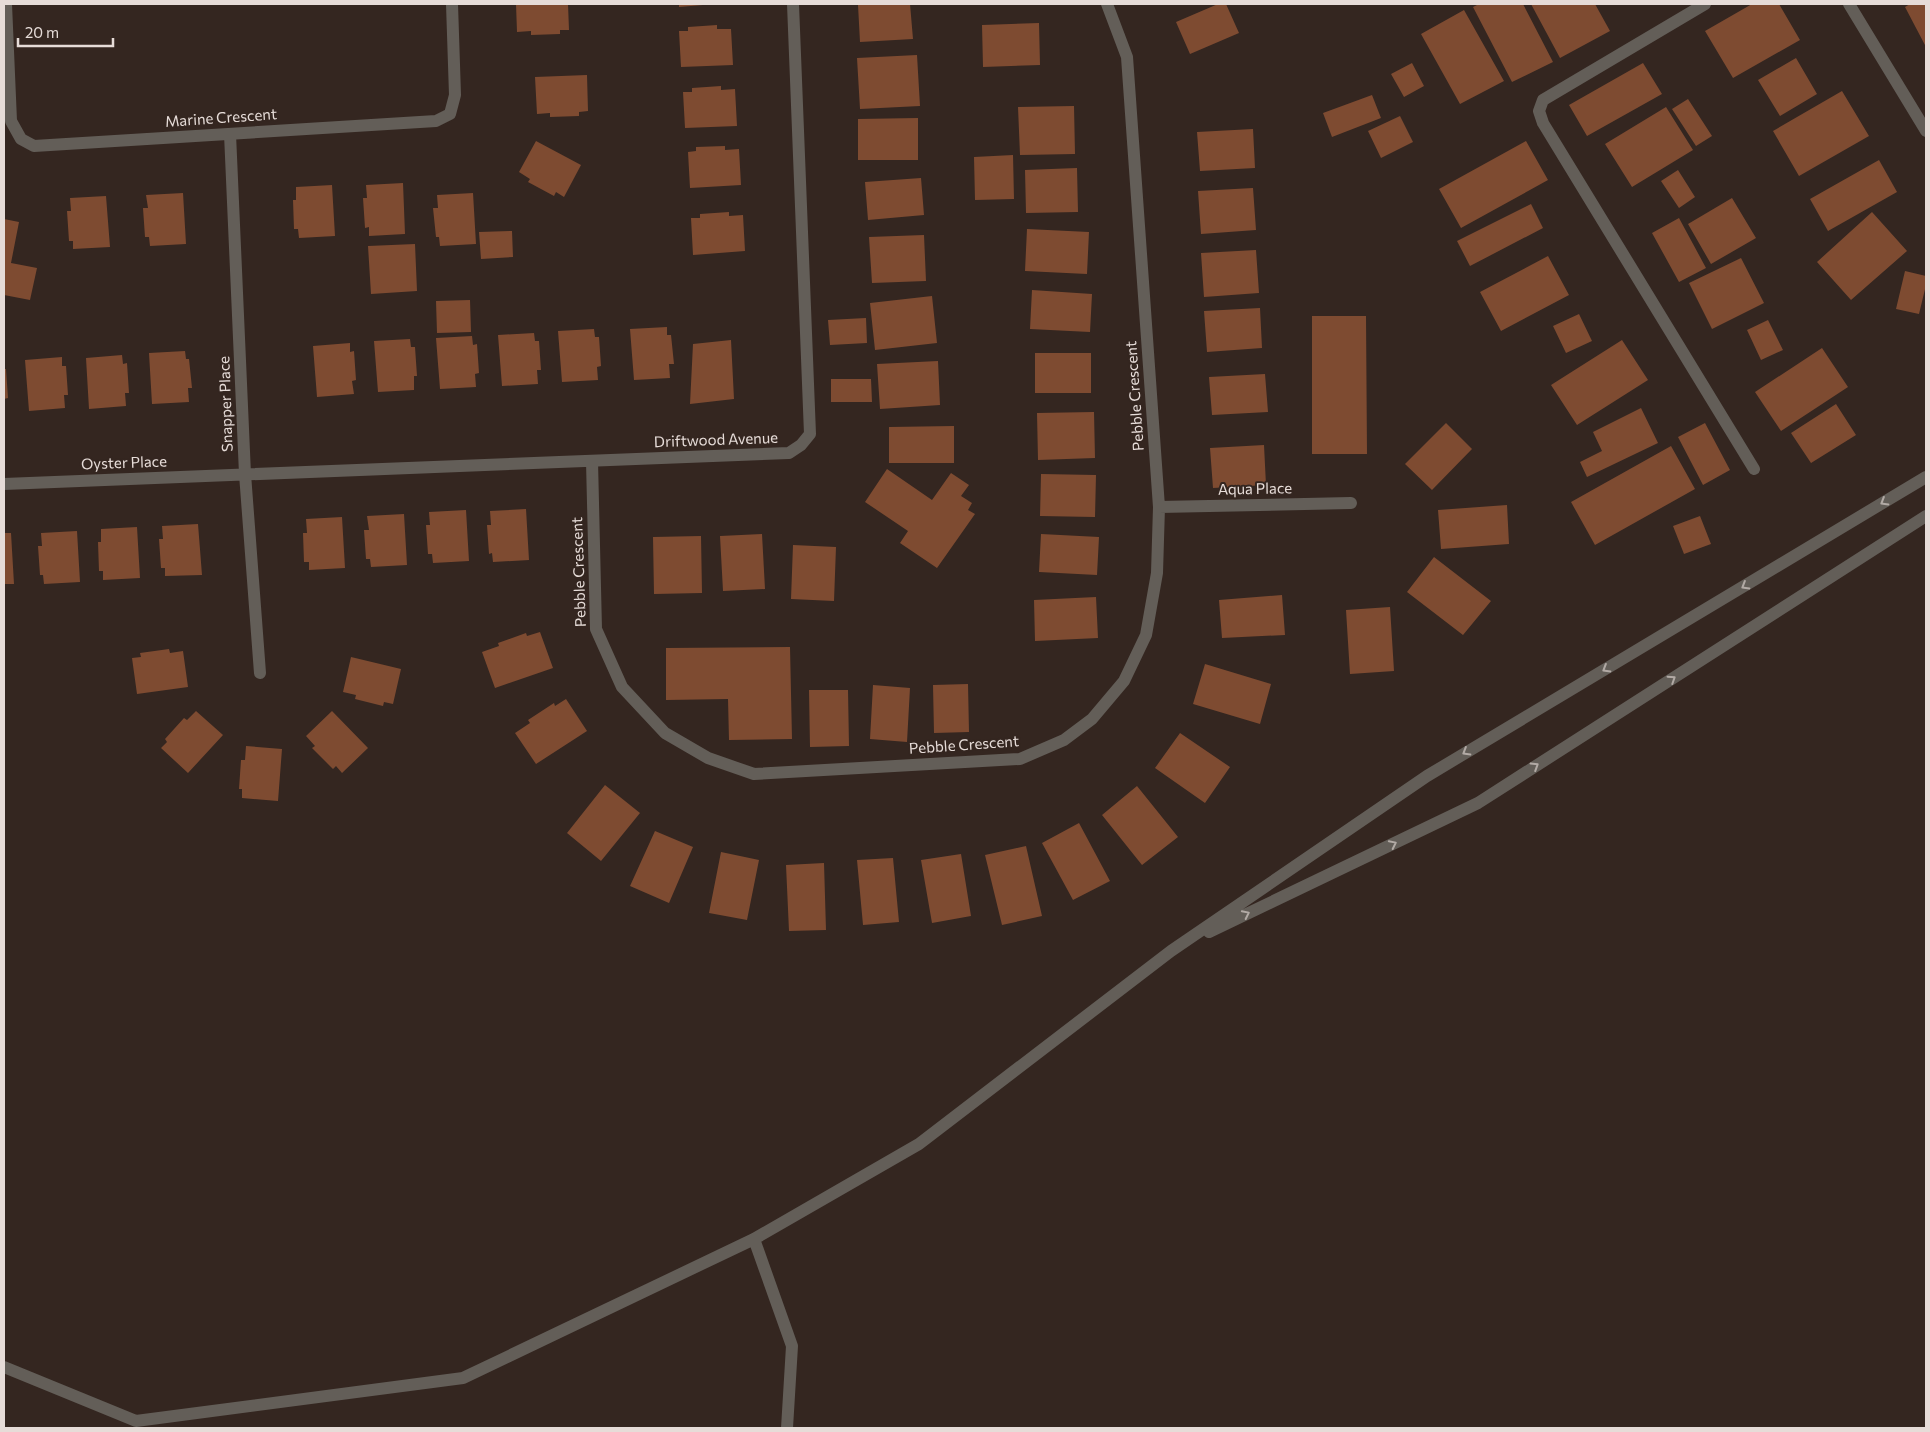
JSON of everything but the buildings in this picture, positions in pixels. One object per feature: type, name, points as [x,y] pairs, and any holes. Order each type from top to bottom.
[{"type":"street","name":"Marine Crescent","points":[[6,4],[11,122],[21,139],[34,146],[436,121],[450,114],[455,95],[452,4]]},
{"type":"street","name":"Driftwood Avenue","points":[[245,474],[789,453],[801,445],[810,434],[793,4]]},
{"type":"street","name":"Pebble Crescent","points":[[592,461],[596,629],[622,687],[665,733],[708,758],[754,774],[1020,759],[1064,740],[1092,719],[1124,681],[1146,636],[1157,573],[1159,507],[1127,57],[1106,4]]},
{"type":"street","points":[[1705,4],[1543,100],[1539,111],[1543,123],[1754,469]]},
{"type":"street","points":[[1849,4],[1926,131]]},
{"type":"street","name":"Snapper Place","points":[[230,134],[245,474],[260,672]]},
{"type":"street","name":"Oyster Place","points":[[4,484],[245,474]]},
{"type":"street","points":[[4,1367],[136,1421],[463,1378],[754,1239],[919,1144],[1171,951],[1427,776],[1926,477]]},
{"type":"street","name":"Aqua Place","points":[[1159,507],[1351,503]]},
{"type":"street","points":[[1171,951],[1478,803],[1926,516]]},
{"type":"street","points":[[754,1239],[792,1346],[787,1428]]}]
